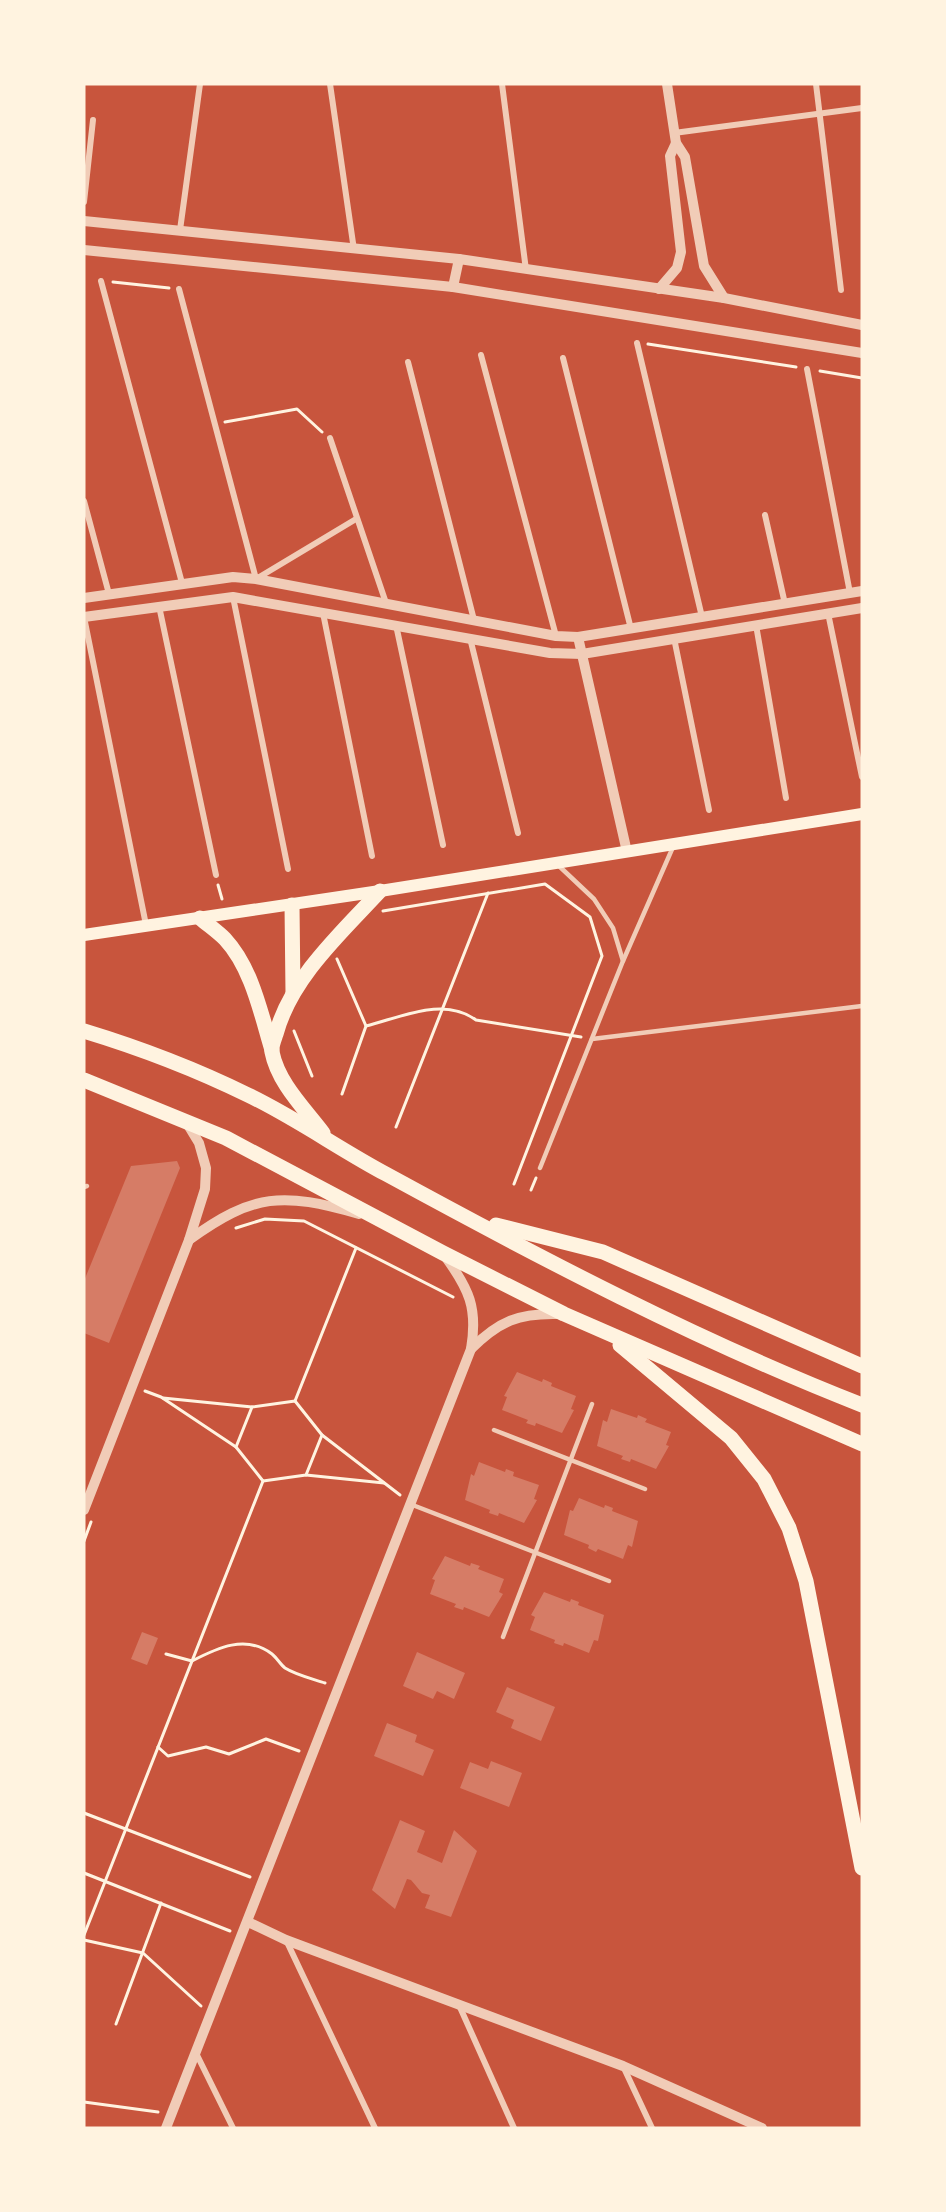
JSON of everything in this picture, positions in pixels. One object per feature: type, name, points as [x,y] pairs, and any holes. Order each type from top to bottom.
[{"type":"main road","points":[[84,935],[292,905],[862,814]]},
{"type":"main road","points":[[272,1050],[279,1021],[293,993],[327,948],[380,891]]},
{"type":"main road","points":[[292,905],[293,993]]},
{"type":"main road","points":[[200,918],[226,940],[240,960],[260,1009],[272,1050],[290,1091],[327,1138]]},
{"type":"main road","points":[[84,1031],[139,1048],[248,1095],[327,1138],[383,1173],[646,1309],[795,1378],[862,1405]]},
{"type":"main road","points":[[84,1080],[226,1138],[564,1314],[862,1444]]},
{"type":"main road","points":[[470,1218],[603,1252],[862,1366]]},
{"type":"main road","points":[[607,1333],[731,1438],[764,1479],[789,1528],[806,1581],[862,1868]]},
{"type":"street","points":[[180,230],[200,84]]},
{"type":"street","points":[[330,84],[354,249]]},
{"type":"street","points":[[502,84],[526,270]]},
{"type":"street","points":[[667,84],[675,138],[686,157],[704,266],[724,298]]},
{"type":"street","points":[[816,84],[841,290]]},
{"type":"street","points":[[675,138],[862,108]]},
{"type":"street","points":[[84,202],[93,120]]},
{"type":"street","points":[[659,289],[677,268],[681,252],[670,156],[675,138]]},
{"type":"street","points":[[84,220],[459,260],[724,298],[862,325]]},
{"type":"street","points":[[84,250],[453,287],[862,353]]},
{"type":"street","points":[[453,287],[459,260]]},
{"type":"street","points":[[102,280],[182,583]]},
{"type":"street","points":[[179,289],[256,579]]},
{"type":"street","points":[[637,343],[702,617]]},
{"type":"street","points":[[481,355],[556,636]]},
{"type":"street","points":[[563,358],[631,628]]},
{"type":"street","points":[[408,362],[474,621]]},
{"type":"street","points":[[807,369],[850,593]]},
{"type":"street","points":[[330,438],[386,604]]},
{"type":"street","points":[[84,501],[109,594]]},
{"type":"street","points":[[765,515],[785,604]]},
{"type":"street","points":[[256,579],[356,519]]},
{"type":"street","points":[[84,598],[233,577],[256,579],[556,636],[578,637],[862,591]]},
{"type":"street","points":[[233,597],[288,869]]},
{"type":"street","points":[[146,926],[84,617],[233,597],[550,653],[582,654],[862,608]]},
{"type":"street","points":[[159,606],[216,875]]},
{"type":"street","points":[[323,612],[372,856]]},
{"type":"street","points":[[828,614],[862,777]]},
{"type":"street","points":[[396,625],[443,845]]},
{"type":"street","points":[[756,625],[786,798]]},
{"type":"street","points":[[578,637],[627,852]]},
{"type":"street","points":[[470,638],[518,833]]},
{"type":"street","points":[[675,638],[709,810]]},
{"type":"street","points":[[84,1510],[189,1240],[205,1189],[206,1168],[199,1143],[185,1120]]},
{"type":"street","points":[[189,1240],[218,1219],[247,1204],[278,1200],[307,1200],[378,1219]]},
{"type":"street","points":[[166,2128],[471,1349],[475,1325],[472,1305],[463,1281],[443,1253]]},
{"type":"street","points":[[471,1349],[489,1332],[507,1321],[531,1313],[564,1314]]},
{"type":"street","points":[[248,1922],[286,1940],[623,2066],[762,2128]]},
{"type":"street","points":[[286,1940],[375,2128]]},
{"type":"street","points":[[459,2004],[514,2128]]},
{"type":"street","points":[[196,2053],[232,2128]]},
{"type":"street","points":[[623,2066],[652,2128]]},
{"type":"lane","points":[[540,1168],[622,961],[674,844]]},
{"type":"lane","points":[[557,863],[594,899],[613,928],[622,961]]},
{"type":"lane","points":[[592,1039],[862,1006]]},
{"type":"lane","points":[[503,1637],[592,1404]]},
{"type":"lane","points":[[494,1430],[645,1489]]},
{"type":"lane","points":[[410,1504],[609,1581]]},
{"type":"path","points":[[102,280],[179,289]]},
{"type":"path","points":[[637,343],[862,378]]},
{"type":"path","points":[[214,424],[297,409],[308,422],[330,438]]},
{"type":"path","points":[[216,875],[225,915]]},
{"type":"path","points":[[382,911],[545,884],[590,917],[602,956],[514,1184]]},
{"type":"path","points":[[396,1128],[488,893]]},
{"type":"path","points":[[334,952],[366,1026],[342,1094]]},
{"type":"path","points":[[366,1026],[444,1006],[463,1010],[476,1020],[592,1039]]},
{"type":"path","points":[[293,1028],[312,1076]]},
{"type":"path","points":[[227,1234],[265,1219],[304,1221],[462,1302]]},
{"type":"path","points":[[295,1401],[356,1248]]},
{"type":"path","points":[[263,1481],[236,1447],[161,1397],[252,1407],[295,1401]]},
{"type":"path","points":[[263,1481],[306,1475],[386,1483],[322,1435],[295,1401]]},
{"type":"path","points":[[236,1447],[252,1407]]},
{"type":"path","points":[[306,1475],[322,1435]]},
{"type":"path","points":[[84,1935],[263,1481]]},
{"type":"path","points":[[166,1654],[192,1661],[218,1648],[239,1643],[259,1647],[272,1654],[286,1668],[338,1688]]},
{"type":"path","points":[[158,1747],[168,1756],[206,1747],[229,1754],[266,1739],[312,1756]]},
{"type":"path","points":[[84,1813],[263,1882]]},
{"type":"path","points":[[84,1873],[242,1936]]},
{"type":"path","points":[[116,2024],[161,1904]]},
{"type":"path","points":[[84,1940],[143,1953],[210,2016]]},
{"type":"path","points":[[84,2102],[172,2114]]},
{"type":"building","points":[[177,1161],[180,1168],[109,1343],[84,1333],[84,1281],[131,1166]]},
{"type":"building","points":[[517,1372],[542,1382],[543,1379],[552,1383],[551,1386],[576,1396],[571,1409],[574,1410],[562,1433],[536,1423],[535,1426],[526,1423],[528,1420],[502,1410],[507,1397],[504,1396]]},
{"type":"building","points":[[611,1409],[637,1418],[638,1415],[647,1419],[645,1422],[671,1432],[666,1445],[669,1446],[656,1469],[631,1459],[630,1462],[621,1459],[623,1456],[597,1446],[603,1420],[607,1422]]},
{"type":"building","points":[[479,1462],[505,1472],[506,1469],[514,1472],[513,1476],[539,1485],[534,1499],[537,1500],[524,1523],[499,1513],[498,1516],[489,1513],[490,1510],[465,1500],[471,1474],[474,1476]]},
{"type":"building","points":[[579,1498],[604,1508],[605,1505],[613,1508],[612,1511],[638,1521],[632,1547],[628,1545],[623,1559],[598,1549],[596,1552],[588,1548],[589,1545],[564,1535],[570,1510],[573,1511]]},
{"type":"building","points":[[445,1556],[470,1566],[471,1563],[480,1566],[478,1569],[504,1579],[499,1592],[503,1594],[489,1617],[464,1607],[463,1610],[454,1607],[456,1604],[430,1594],[435,1580],[432,1579]]},
{"type":"building","points":[[544,1592],[570,1602],[571,1599],[579,1602],[578,1605],[604,1615],[598,1641],[594,1640],[589,1653],[564,1643],[563,1646],[554,1643],[555,1640],[530,1630],[535,1617],[531,1615]]},
{"type":"building","points":[[142,1632],[158,1638],[147,1665],[131,1659]]},
{"type":"building","points":[[417,1652],[465,1673],[454,1699],[437,1691],[433,1699],[403,1686]]},
{"type":"building","points":[[507,1687],[555,1707],[541,1741],[511,1728],[514,1720],[496,1712]]},
{"type":"building","points":[[387,1723],[417,1735],[415,1742],[434,1750],[423,1776],[374,1756]]},
{"type":"building","points":[[491,1761],[522,1773],[509,1807],[460,1788],[470,1762],[488,1769]]},
{"type":"building","points":[[400,1820],[425,1831],[417,1852],[442,1863],[454,1830],[477,1851],[451,1917],[425,1908],[430,1895],[422,1893],[411,1880],[407,1879],[395,1909],[372,1890]]}]
